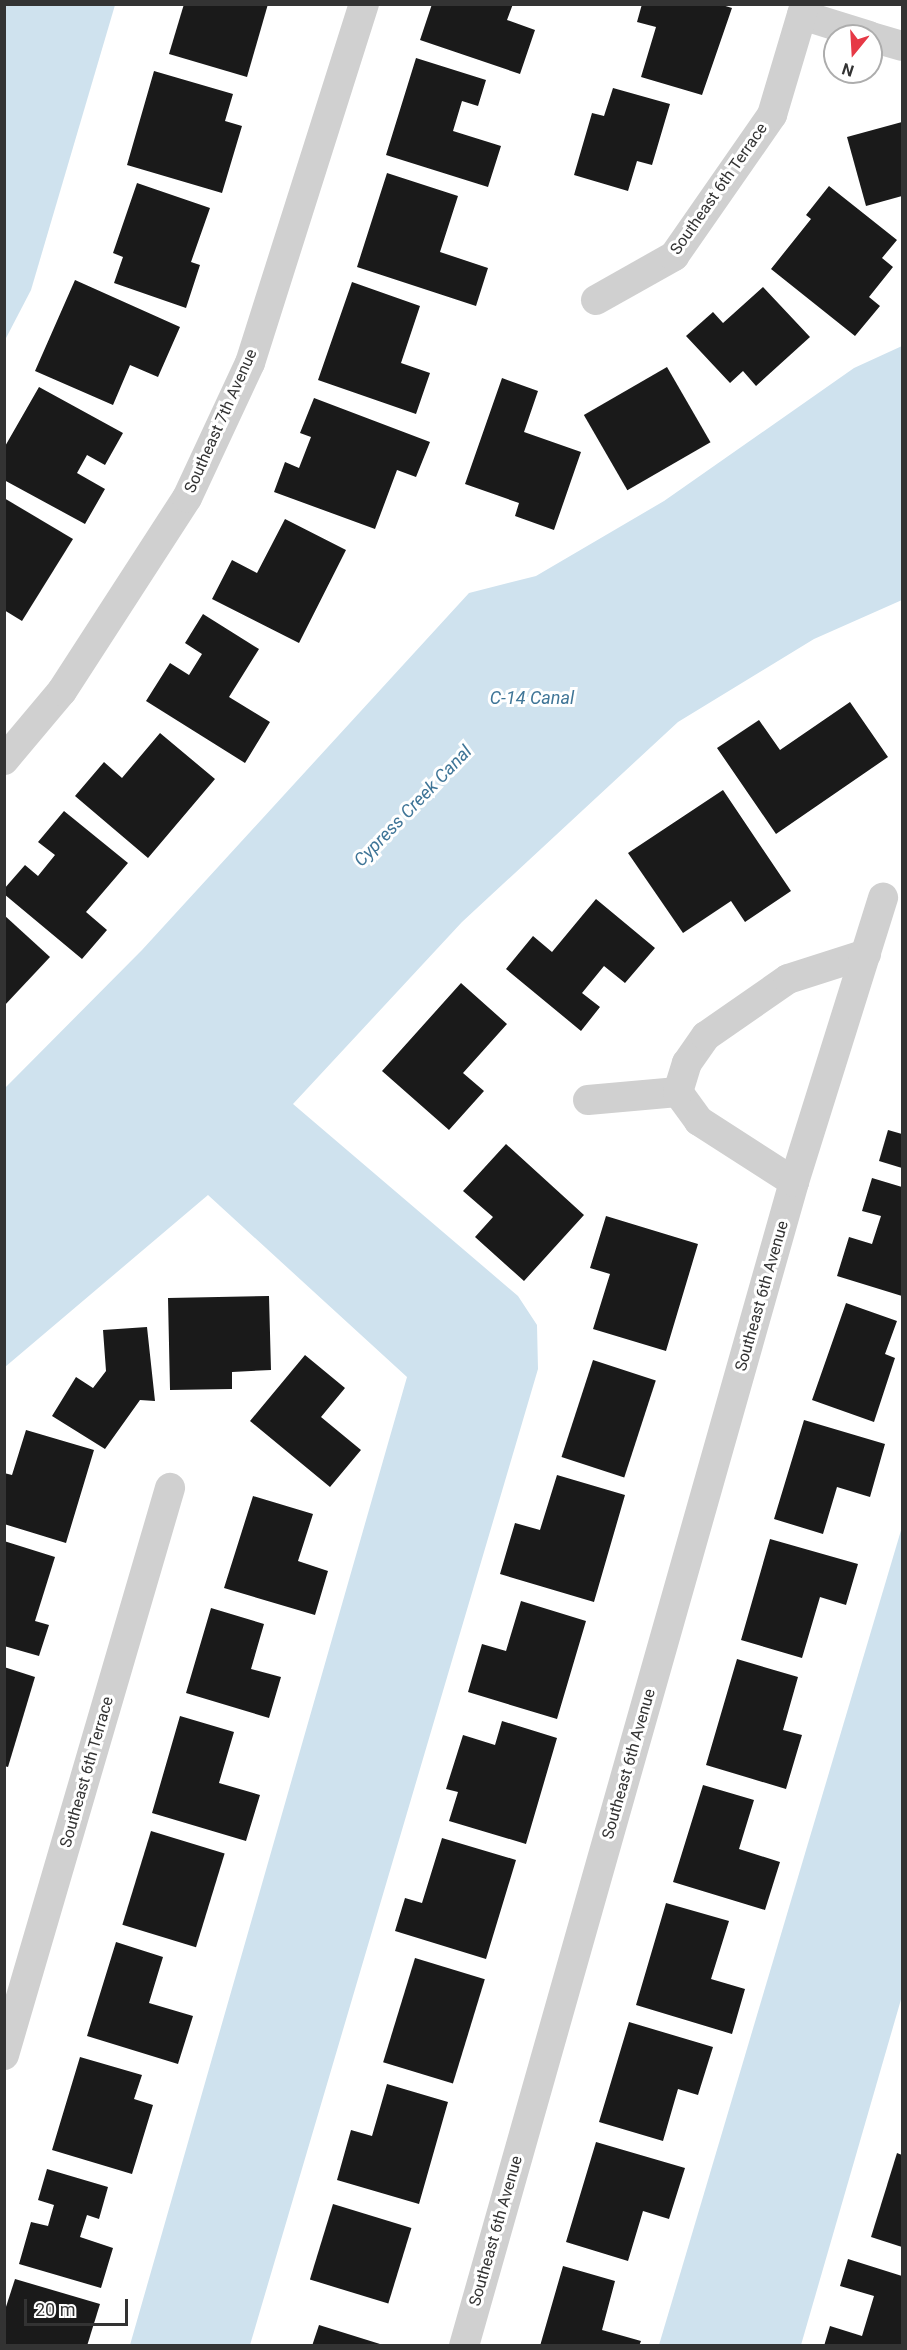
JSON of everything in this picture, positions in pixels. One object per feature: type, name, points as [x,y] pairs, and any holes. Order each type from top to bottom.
[{"type":"street","name":"Southeast 7th Avenue","points":[[4,760],[62,691],[192,488],[250,363],[364,4]]},
{"type":"street","points":[[804,10],[840,24]]},
{"type":"street","name":"Southeast 6th Terrace","points":[[596,300],[674,256],[772,115],[804,10]]},
{"type":"street","points":[[883,40],[903,46]]},
{"type":"street","name":"Southeast 6th Avenue","points":[[464,2346],[794,1182],[883,898]]},
{"type":"street","points":[[678,1092],[687,1063],[706,1036],[788,979],[866,954]]},
{"type":"street","points":[[588,1100],[678,1092]]},
{"type":"street","points":[[678,1092],[699,1121],[794,1182]]},
{"type":"street","name":"Southeast 6th Terrace","points":[[4,2055],[170,1488]]},
{"type":"water","points":[[5,4],[115,5],[31,290],[5,340]]},
{"type":"water","name":"C-14 Canal","points":[[902,346],[902,600],[814,639],[678,722],[462,922],[293,1104],[518,1296],[537,1325],[538,1369],[250,2345],[130,2345],[407,1377],[208,1195],[5,1367],[5,1088],[142,950],[469,593],[536,576],[664,501],[854,368]]},
{"type":"water","points":[[902,1527],[902,1996],[801,2345],[659,2345]]},
{"type":"building","points":[[184,4],[268,4],[247,77],[169,54]]},
{"type":"building","points":[[432,4],[513,4],[507,20],[535,30],[520,74],[420,40]]},
{"type":"building","points":[[642,4],[719,4],[732,8],[702,95],[641,77],[656,27],[637,22]]},
{"type":"building","points":[[416,58],[486,80],[478,106],[462,101],[453,131],[501,146],[488,187],[386,155]]},
{"type":"building","points":[[154,71],[233,94],[225,121],[242,126],[222,193],[127,165]]},
{"type":"building","points":[[613,88],[670,104],[652,165],[637,161],[628,191],[574,175],[592,113],[604,116]]},
{"type":"building","points":[[902,122],[902,196],[866,206],[847,137]]},
{"type":"building","points":[[387,173],[458,196],[440,252],[488,268],[476,306],[357,267]]},
{"type":"building","points":[[137,183],[210,208],[191,262],[200,265],[186,308],[114,283],[123,257],[113,253]]},
{"type":"building","points":[[829,186],[897,240],[882,258],[893,267],[869,297],[880,306],[855,336],[771,269],[811,219],[806,215]]},
{"type":"building","points":[[75,280],[180,327],[158,377],[130,365],[113,405],[35,371]]},
{"type":"building","points":[[352,282],[420,306],[401,363],[430,373],[416,414],[318,380]]},
{"type":"building","points":[[763,287],[810,337],[756,386],[743,371],[730,383],[686,336],[713,312],[723,323]]},
{"type":"building","points":[[667,367],[710,442],[627,490],[584,415]]},
{"type":"building","points":[[502,378],[538,391],[524,432],[581,452],[554,530],[515,516],[519,503],[465,484]]},
{"type":"building","points":[[39,387],[123,433],[105,465],[87,455],[77,473],[105,489],[85,524],[4,480],[4,448]]},
{"type":"building","points":[[314,398],[430,442],[416,477],[397,470],[375,529],[274,492],[285,462],[299,468],[311,437],[300,433]]},
{"type":"building","points":[[4,498],[73,539],[22,621],[4,610]]},
{"type":"building","points":[[285,519],[346,550],[299,643],[212,599],[232,560],[257,573]]},
{"type":"building","points":[[203,614],[259,649],[229,697],[270,722],[245,763],[146,701],[170,663],[189,675],[202,654],[185,643]]},
{"type":"building","points":[[850,702],[888,757],[776,834],[717,748],[759,720],[780,750]]},
{"type":"building","points":[[160,733],[215,779],[148,858],[75,796],[104,762],[122,778]]},
{"type":"building","points":[[723,790],[791,891],[745,922],[731,901],[683,933],[628,853]]},
{"type":"building","points":[[64,811],[128,863],[86,912],[107,930],[82,959],[4,894],[4,889],[25,865],[38,876],[55,855],[38,842]]},
{"type":"building","points":[[596,899],[655,948],[625,983],[604,966],[582,993],[600,1007],[581,1031],[506,969],[533,936],[552,952]]},
{"type":"building","points":[[4,915],[50,957],[4,1006]]},
{"type":"building","points":[[461,983],[507,1024],[463,1073],[484,1091],[449,1130],[382,1071]]},
{"type":"building","points":[[888,1130],[902,1134],[902,1168],[879,1161]]},
{"type":"building","points":[[506,1144],[584,1215],[524,1281],[475,1237],[493,1217],[463,1191]]},
{"type":"building","points":[[872,1178],[902,1187],[902,1296],[837,1276],[849,1237],[872,1244],[881,1216],[862,1211]]},
{"type":"building","points":[[606,1216],[698,1244],[666,1351],[593,1329],[610,1274],[590,1268]]},
{"type":"building","points":[[269,1296],[271,1370],[232,1372],[232,1389],[170,1390],[168,1298]]},
{"type":"building","points":[[846,1303],[897,1321],[885,1354],[895,1358],[874,1422],[812,1400]]},
{"type":"building","points":[[147,1327],[155,1401],[140,1400],[105,1449],[52,1416],[76,1377],[93,1388],[106,1371],[103,1330]]},
{"type":"building","points":[[305,1355],[345,1388],[321,1417],[361,1450],[330,1487],[250,1421]]},
{"type":"building","points":[[593,1360],[656,1380],[624,1477],[561,1457]]},
{"type":"building","points":[[804,1420],[885,1444],[870,1497],[837,1487],[823,1534],[774,1519]]},
{"type":"building","points":[[26,1430],[94,1450],[66,1543],[4,1524],[4,1473],[12,1475]]},
{"type":"building","points":[[557,1475],[625,1495],[594,1602],[500,1574],[515,1523],[540,1530]]},
{"type":"building","points":[[253,1496],[313,1514],[298,1561],[328,1571],[315,1615],[224,1588]]},
{"type":"building","points":[[770,1539],[858,1564],[846,1605],[820,1597],[802,1658],[741,1640]]},
{"type":"building","points":[[4,1541],[55,1557],[35,1621],[49,1625],[39,1656],[4,1646]]},
{"type":"building","points":[[521,1601],[586,1621],[557,1719],[468,1692],[482,1644],[506,1651]]},
{"type":"building","points":[[211,1608],[264,1624],[251,1669],[281,1677],[269,1718],[186,1693]]},
{"type":"building","points":[[737,1659],[798,1677],[783,1730],[802,1735],[786,1789],[706,1765]]},
{"type":"building","points":[[4,1667],[35,1677],[8,1767],[4,1766]]},
{"type":"building","points":[[180,1716],[234,1732],[219,1783],[260,1795],[246,1841],[152,1813]]},
{"type":"building","points":[[502,1721],[557,1738],[526,1844],[449,1821],[458,1792],[446,1789],[463,1735],[495,1745]]},
{"type":"building","points":[[703,1785],[754,1800],[739,1849],[780,1862],[765,1910],[673,1882]]},
{"type":"building","points":[[151,1831],[225,1854],[196,1947],[122,1925]]},
{"type":"building","points":[[442,1838],[516,1860],[486,1959],[395,1931],[405,1898],[422,1903]]},
{"type":"building","points":[[666,1903],[729,1921],[711,1979],[745,1989],[732,2034],[636,2005]]},
{"type":"building","points":[[116,1942],[163,1957],[149,2003],[193,2016],[178,2064],[87,2036]]},
{"type":"building","points":[[415,1958],[485,1979],[453,2084],[383,2062]]},
{"type":"building","points":[[629,2022],[713,2047],[698,2095],[678,2089],[663,2141],[599,2122]]},
{"type":"building","points":[[80,2057],[142,2075],[134,2099],[153,2105],[132,2174],[52,2150]]},
{"type":"building","points":[[387,2084],[448,2102],[419,2204],[337,2180],[351,2130],[372,2136]]},
{"type":"building","points":[[596,2142],[685,2168],[669,2219],[643,2211],[628,2261],[566,2242]]},
{"type":"building","points":[[897,2153],[902,2155],[902,2247],[871,2237]]},
{"type":"building","points":[[47,2169],[108,2187],[99,2219],[87,2215],[80,2237],[113,2248],[101,2288],[19,2264],[31,2222],[48,2226],[54,2205],[38,2200]]},
{"type":"building","points":[[333,2204],[411,2228],[388,2304],[310,2280]]},
{"type":"building","points":[[848,2259],[902,2276],[902,2346],[824,2346],[830,2326],[862,2336],[874,2296],[840,2286]]},
{"type":"building","points":[[563,2266],[615,2281],[602,2330],[641,2341],[639,2346],[540,2346]]},
{"type":"building","points":[[15,2279],[100,2304],[87,2346],[4,2346],[4,2313]]},
{"type":"building","points":[[319,2325],[380,2344],[379,2346],[312,2346]]},
{"type":"water label","name":"Cypress Creek Canal","points":[[413,806]]}]
